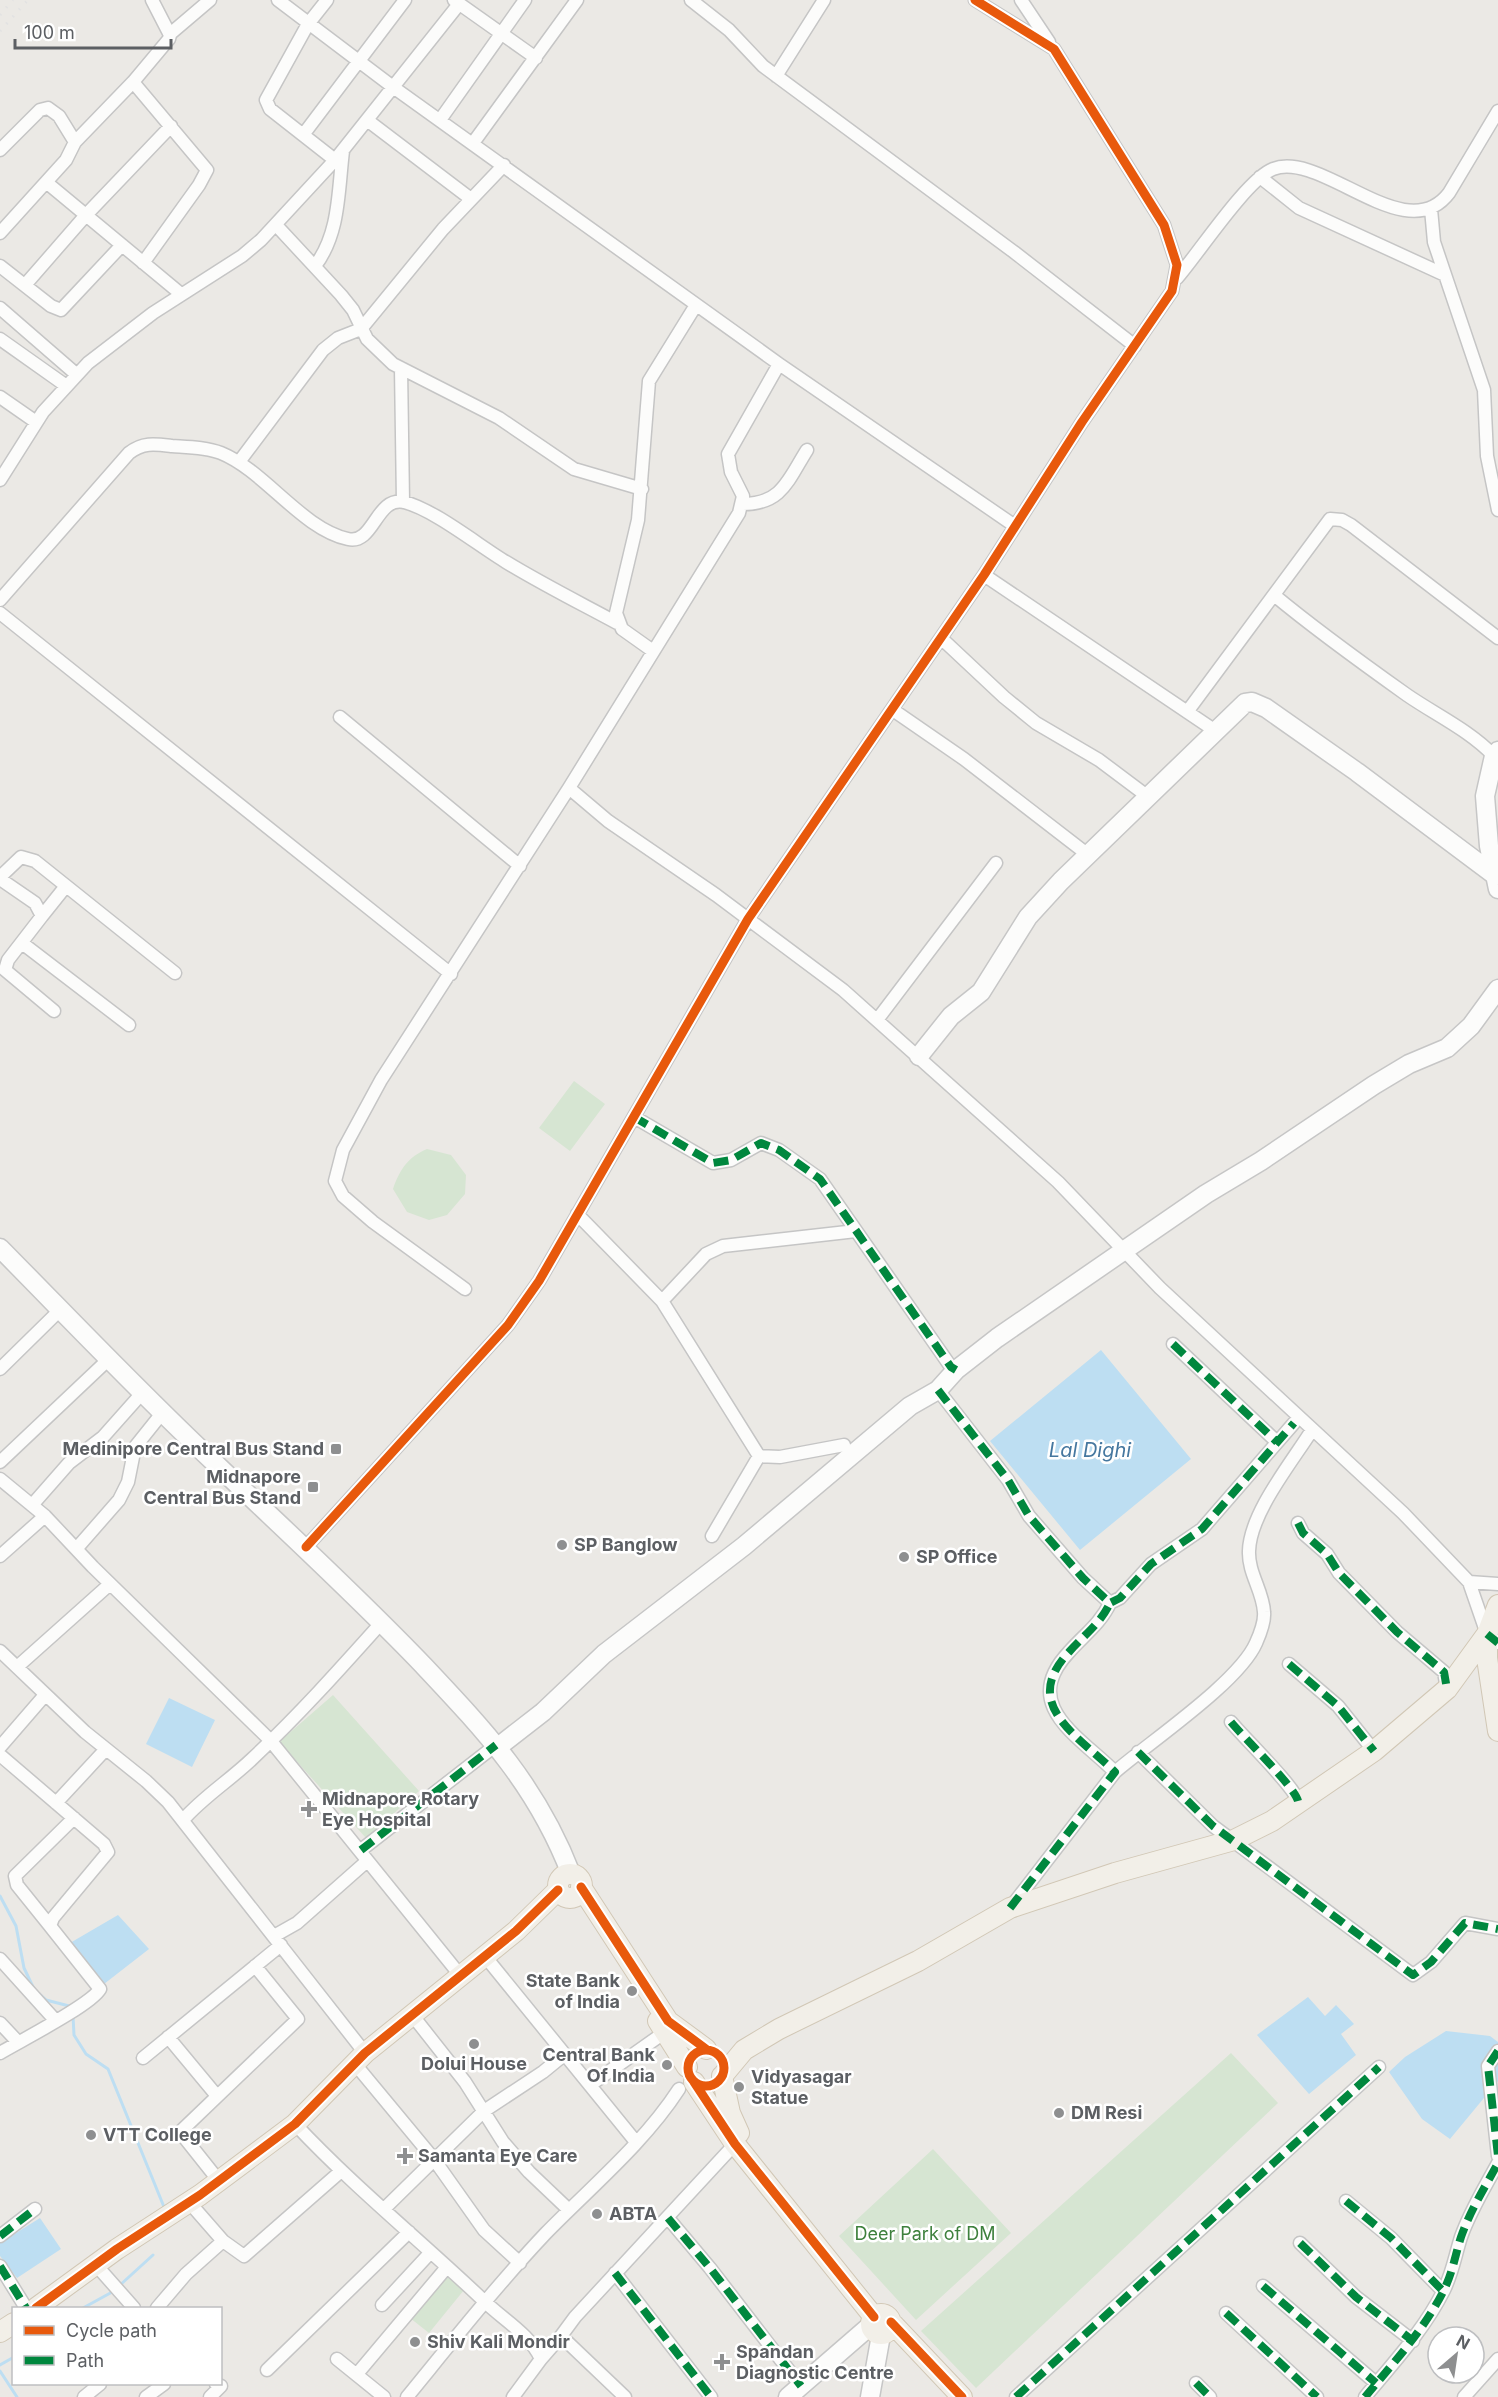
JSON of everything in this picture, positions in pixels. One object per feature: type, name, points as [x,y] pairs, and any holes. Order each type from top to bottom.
[{"type":"main road","points":[[687,2079],[711,2085],[723,2075],[744,2050],[780,2029],[918,1961],[1010,1908],[1115,1873],[1219,1842],[1234,1840],[1272,1821],[1374,1751],[1447,1689],[1495,1623]]},
{"type":"main road","points":[[1495,1623],[1487,1658],[1498,1731]]},
{"type":"main road","points":[[37,2307],[219,2181],[295,2124],[360,2058],[413,2016],[459,1975],[571,1889]]},
{"type":"main road","points":[[571,1889],[665,2032],[687,2079],[735,2144],[882,2324],[951,2397]]},
{"type":"main road","points":[[571,1889],[668,2021],[721,2057],[730,2114],[748,2147],[882,2324],[962,2397]]},
{"type":"main road","points":[[687,2079],[693,2054],[710,2050],[744,2050]]},
{"type":"street","points":[[152,0],[170,34]]},
{"type":"street","points":[[0,233],[66,160],[75,142],[134,82],[169,39],[170,34],[210,0]]},
{"type":"street","points":[[278,0],[360,63],[696,305],[1015,526]]},
{"type":"street","points":[[327,0],[308,24],[266,99],[270,109],[303,135],[339,155]]},
{"type":"street","points":[[303,135],[360,63],[405,0]]},
{"type":"street","points":[[440,120],[525,0]]},
{"type":"street","points":[[473,143],[577,0]]},
{"type":"street","points":[[691,0],[709,12],[752,57],[776,76],[1014,252],[1135,346]]},
{"type":"street","points":[[776,76],[824,0]]},
{"type":"street","points":[[975,0],[1052,46]]},
{"type":"street","points":[[1021,0],[1164,225],[1172,245],[1176,278]]},
{"type":"street","points":[[0,480],[36,422],[76,374],[123,335],[181,294],[242,256],[276,225],[339,155],[456,2],[536,57]]},
{"type":"street","points":[[134,82],[207,170],[199,185],[143,263]]},
{"type":"street","points":[[0,150],[40,110],[48,108],[59,116],[75,142]]},
{"type":"street","points":[[306,1547],[508,1325],[539,1281],[748,919],[984,575],[1082,422],[1172,291],[1176,278],[1260,177],[1270,170],[1289,166],[1397,208],[1418,211],[1442,204],[1498,111]]},
{"type":"street","points":[[367,120],[471,199]]},
{"type":"street","points":[[25,285],[86,215],[171,126]]},
{"type":"street","points":[[315,266],[328,248],[333,232],[339,155]]},
{"type":"street","points":[[239,462],[323,350],[338,338],[361,329],[432,241],[504,165]]},
{"type":"street","points":[[1260,177],[1299,208],[1445,275]]},
{"type":"street","points":[[46,182],[181,294]]},
{"type":"street","points":[[1431,209],[1434,242],[1484,390],[1487,456],[1498,510]]},
{"type":"street","points":[[276,225],[353,310],[361,329],[383,356],[401,368],[499,418],[574,469],[642,489]]},
{"type":"street","points":[[0,266],[51,306],[61,310],[122,245]]},
{"type":"street","points":[[617,623],[617,602],[638,520],[649,381],[696,305]]},
{"type":"street","points":[[0,308],[76,374]]},
{"type":"street","points":[[0,339],[65,385]]},
{"type":"street","points":[[465,1289],[373,1222],[343,1196],[335,1181],[343,1150],[381,1080],[520,866],[743,504],[743,496],[728,462],[728,454],[779,364]]},
{"type":"street","points":[[401,368],[403,502]]},
{"type":"street","points":[[0,397],[36,422]]},
{"type":"street","points":[[0,600],[137,446],[155,444],[213,450],[239,462],[307,517],[348,539],[356,540],[363,536],[387,506],[403,502],[425,512],[531,577],[617,623],[631,637],[653,651]]},
{"type":"street","points":[[743,504],[756,504],[774,498],[807,450]]},
{"type":"street","points":[[1187,712],[1325,523],[1335,518],[1351,525],[1498,638]]},
{"type":"street","points":[[984,575],[1217,732]]},
{"type":"street","points":[[1274,595],[1409,697],[1440,714],[1496,753],[1485,796],[1489,846],[1497,879]]},
{"type":"street","points":[[0,613],[389,927],[451,974]]},
{"type":"street","points":[[941,638],[1004,697],[1036,723],[1100,760],[1147,796]]},
{"type":"street","points":[[919,1056],[951,1016],[981,992],[1028,918],[1087,854],[1245,703],[1252,702],[1266,708],[1366,778],[1497,879]]},
{"type":"street","points":[[892,710],[972,765],[1087,854]]},
{"type":"street","points":[[340,717],[520,866]]},
{"type":"street","points":[[569,788],[608,821],[748,919],[843,990],[1059,1182],[1234,1359],[1403,1514],[1469,1582],[1495,1623]]},
{"type":"street","points":[[42,916],[35,903],[0,878],[14,860],[27,857],[175,973]]},
{"type":"street","points":[[877,1020],[996,863]]},
{"type":"street","points":[[54,1011],[5,970],[8,960],[66,886]]},
{"type":"street","points":[[22,943],[129,1024]]},
{"type":"street","points":[[361,1850],[543,1712],[604,1654],[744,1546],[910,1406],[938,1390],[956,1370],[1124,1250],[1206,1194],[1261,1161],[1335,1109],[1409,1064],[1447,1048],[1471,1026],[1498,989]]},
{"type":"street","points":[[634,1117],[713,1163],[731,1160],[761,1143],[779,1150],[820,1179],[951,1367],[956,1370]]},
{"type":"street","points":[[577,1214],[662,1301],[759,1456]]},
{"type":"street","points":[[662,1301],[706,1254],[723,1246],[856,1231]]},
{"type":"street","points":[[0,1248],[163,1412],[382,1622],[497,1746],[532,1792],[557,1838],[571,1889]]},
{"type":"street","points":[[0,1369],[61,1309]]},
{"type":"street","points":[[1173,1344],[1277,1442]]},
{"type":"street","points":[[0,1462],[110,1358]]},
{"type":"street","points":[[938,1390],[1008,1480],[1029,1516],[1083,1578],[1110,1603]]},
{"type":"street","points":[[33,1504],[69,1463],[103,1437],[143,1392]]},
{"type":"street","points":[[77,1548],[119,1500],[128,1482],[135,1446],[163,1412]]},
{"type":"street","points":[[1115,1772],[1081,1743],[1059,1717],[1049,1698],[1049,1681],[1054,1669],[1104,1617],[1110,1603],[1120,1598],[1152,1564],[1202,1529],[1294,1423]]},
{"type":"street","points":[[1010,1908],[1115,1772],[1215,1691],[1243,1663],[1255,1646],[1264,1613],[1251,1571],[1248,1551],[1253,1530],[1266,1503],[1312,1430]]},
{"type":"street","points":[[759,1456],[780,1457],[844,1445]]},
{"type":"street","points":[[712,1536],[759,1456]]},
{"type":"street","points":[[0,1479],[33,1504],[110,1584],[270,1740],[319,1803],[361,1850],[366,1862],[459,1975]]},
{"type":"street","points":[[0,1556],[45,1516]]},
{"type":"street","points":[[1298,1523],[1303,1533],[1327,1554],[1339,1573],[1396,1632],[1444,1672],[1447,1689]]},
{"type":"street","points":[[1469,1582],[1498,1584]]},
{"type":"street","points":[[17,1667],[110,1584]]},
{"type":"street","points":[[183,1820],[196,1805],[252,1760],[328,1684],[382,1622]]},
{"type":"street","points":[[0,1651],[45,1695],[156,1790],[183,1820],[277,1941],[484,2230],[520,2263]]},
{"type":"street","points":[[1288,1664],[1338,1706],[1374,1751]]},
{"type":"street","points":[[0,1747],[45,1695]]},
{"type":"street","points":[[1232,1722],[1272,1769],[1292,1787],[1298,1801]]},
{"type":"street","points":[[56,1803],[106,1749]]},
{"type":"street","points":[[1138,1752],[1213,1826],[1413,1975],[1431,1962],[1465,1923],[1498,1929]]},
{"type":"street","points":[[0,1755],[104,1844],[108,1852],[53,1918],[50,1926]]},
{"type":"street","points":[[0,2054],[97,1994],[99,1985],[17,1886],[15,1876],[74,1818]]},
{"type":"street","points":[[143,2058],[255,1966],[277,1941],[366,1862]]},
{"type":"street","points":[[484,1955],[636,2142]]},
{"type":"street","points":[[0,1959],[55,2020]]},
{"type":"street","points":[[219,2181],[180,2132],[298,2019],[255,1966]]},
{"type":"street","points":[[413,2016],[465,2082],[509,2149],[569,2210]]},
{"type":"street","points":[[0,2023],[18,2042]]},
{"type":"street","points":[[590,2085],[665,2032]]},
{"type":"street","points":[[168,2037],[217,2096]]},
{"type":"street","points":[[1498,2051],[1493,2070],[1498,2156]]},
{"type":"street","points":[[385,2208],[433,2158],[484,2111],[565,2054]]},
{"type":"street","points":[[1016,2397],[1379,2067]]},
{"type":"street","points":[[407,2397],[484,2302],[636,2142],[668,2106],[687,2079]]},
{"type":"street","points":[[295,2124],[340,2172],[385,2208],[430,2253],[528,2340],[541,2359]]},
{"type":"street","points":[[513,2397],[541,2359],[615,2273],[735,2144]]},
{"type":"street","points":[[1365,2397],[1413,2341],[1443,2291],[1455,2266],[1460,2240],[1470,2214],[1498,2163]]},
{"type":"street","points":[[189,2202],[223,2241],[243,2256],[340,2172]]},
{"type":"street","points":[[1346,2201],[1391,2238],[1443,2291]]},
{"type":"street","points":[[0,2236],[35,2209]]},
{"type":"street","points":[[668,2218],[711,2268],[795,2392],[882,2324]]},
{"type":"street","points":[[267,2370],[409,2232]]},
{"type":"street","points":[[158,2307],[186,2274],[223,2241]]},
{"type":"street","points":[[1300,2243],[1356,2297],[1413,2341]]},
{"type":"street","points":[[382,2305],[430,2253]]},
{"type":"street","points":[[96,2265],[133,2307]]},
{"type":"street","points":[[0,2266],[25,2307]]},
{"type":"street","points":[[357,2374],[447,2267]]},
{"type":"street","points":[[615,2273],[711,2397]]},
{"type":"street","points":[[1263,2286],[1376,2383]]},
{"type":"street","points":[[1226,2313],[1317,2397]]},
{"type":"street","points":[[870,2397],[882,2324]]},
{"type":"street","points":[[561,2336],[625,2397]]},
{"type":"street","points":[[337,2359],[384,2397]]},
{"type":"street","points":[[1464,2397],[1498,2359]]},
{"type":"street","points":[[1196,2383],[1210,2397]]},
{"type":"street","points":[[84,2397],[99,2385]]},
{"type":"street","points":[[146,2397],[163,2385]]},
{"type":"street","points":[[210,2397],[221,2386],[218,2385]]},
{"type":"green space","points":[[574,1081],[605,1104],[570,1151],[539,1128]]},
{"type":"green space","points":[[427,1149],[451,1155],[466,1175],[465,1194],[447,1215],[429,1220],[407,1212],[393,1189],[406,1164]]},
{"type":"green space","points":[[333,1695],[419,1791],[366,1838],[279,1742]]},
{"type":"green space","points":[[1231,2053],[1278,2103],[976,2388],[921,2331]]},
{"type":"green space","name":"Deer Park of DM","points":[[933,2149],[1011,2233],[916,2320],[839,2236]]},
{"type":"green space","points":[[442,2272],[464,2290],[429,2333],[405,2314]]},
{"type":"water","name":"Lal Dighi","points":[[1101,1350],[1191,1459],[1080,1550],[990,1441]]},
{"type":"water","points":[[169,1698],[215,1720],[192,1767],[146,1744]]},
{"type":"water","points":[[118,1915],[149,1949],[104,1984],[70,1943]]},
{"type":"water","points":[[1308,1997],[1325,2016],[1336,2005],[1354,2024],[1341,2034],[1356,2055],[1309,2094],[1257,2035]]},
{"type":"water","points":[[1446,2031],[1490,2036],[1498,2042],[1498,2081],[1450,2139],[1422,2119],[1389,2072],[1405,2057]]},
{"type":"water","points":[[40,2218],[61,2249],[17,2278],[0,2256],[0,2243]]},
{"type":"waterway","points":[[0,1896],[16,1926],[24,1968],[34,1989]]},
{"type":"waterway","points":[[38,1993],[46,2000],[73,2007]]},
{"type":"waterway","points":[[73,2016],[74,2035],[86,2054],[108,2069],[164,2207]]},
{"type":"waterway","points":[[119,2286],[153,2255]]},
{"type":"waterway","points":[[85,2307],[114,2291]]},
{"type":"waterway","points":[[0,2365],[12,2358]]},
{"type":"waterway","points":[[0,2371],[17,2397]]},
{"type":"railway","points":[[0,15],[13,0]]},
{"type":"railway","points":[[0,31],[28,0]]},
{"type":"marked path","points":[[634,1117],[713,1163],[731,1160],[761,1143],[779,1150],[820,1179],[951,1367],[956,1370]]},
{"type":"marked path","points":[[1173,1344],[1277,1442]]},
{"type":"marked path","points":[[938,1390],[1008,1480],[1029,1516],[1083,1578],[1110,1603],[1120,1598],[1151,1564],[1202,1529],[1294,1423]]},
{"type":"marked path","points":[[1298,1523],[1303,1533],[1327,1554],[1339,1573],[1397,1632],[1444,1672],[1447,1689]]},
{"type":"marked path","points":[[1010,1908],[1115,1772],[1071,1732],[1060,1718],[1052,1704],[1050,1688],[1055,1671],[1069,1652],[1097,1623],[1110,1603]]},
{"type":"marked path","points":[[1487,1634],[1498,1643]]},
{"type":"marked path","points":[[1289,1664],[1338,1706],[1374,1751]]},
{"type":"marked path","points":[[1231,1722],[1279,1774],[1298,1801]]},
{"type":"marked path","points":[[361,1850],[496,1745]]},
{"type":"marked path","points":[[1138,1752],[1213,1826],[1413,1975],[1431,1962],[1465,1923],[1498,1929]]},
{"type":"marked path","points":[[1498,2051],[1488,2066],[1498,2156]]},
{"type":"marked path","points":[[1016,2397],[1379,2067]]},
{"type":"marked path","points":[[1365,2397],[1408,2345],[1436,2305],[1450,2276],[1469,2218],[1498,2163]]},
{"type":"marked path","points":[[1346,2201],[1391,2238],[1443,2291]]},
{"type":"marked path","points":[[0,2236],[35,2209]]},
{"type":"marked path","points":[[668,2218],[710,2268],[801,2386]]},
{"type":"marked path","points":[[1300,2243],[1356,2297],[1413,2341]]},
{"type":"marked path","points":[[0,2266],[25,2307]]},
{"type":"marked path","points":[[615,2273],[711,2397]]},
{"type":"marked path","points":[[1263,2286],[1376,2383]]},
{"type":"marked path","points":[[1226,2313],[1317,2397]]},
{"type":"marked path","points":[[1196,2383],[1210,2397]]},
{"type":"cycle path","points":[[306,1547],[508,1325],[539,1281],[748,919],[984,575],[1082,422],[1172,291],[1177,265],[1164,225],[1054,49],[975,0]]},
{"type":"cycle path","points":[[581,1887],[668,2021],[706,2049]]},
{"type":"cycle path","points":[[37,2307],[117,2249],[200,2195],[295,2124],[365,2053],[516,1931],[558,1890]]},
{"type":"cycle path","points":[[706,2050],[719,2055],[724,2068],[719,2081],[706,2086],[693,2081],[688,2068],[693,2055],[706,2050]]},
{"type":"cycle path","points":[[694,2082],[735,2144],[874,2317]]},
{"type":"cycle path","points":[[891,2322],[962,2397]]},
{"type":"place","name":"Medinipore Central Bus Stand","points":[[336,1449]]},
{"type":"place","name":"Midnapore Central Bus Stand","points":[[313,1487]]},
{"type":"place","name":"SP Banglow","points":[[562,1545]]},
{"type":"place","name":"SP Office","points":[[904,1557]]},
{"type":"place","name":"Midnapore Rotary Eye Hospital","points":[[309,1809]]},
{"type":"place","name":"State Bank of India","points":[[632,1991]]},
{"type":"place","name":"Dolui House","points":[[474,2044]]},
{"type":"place","name":"Central Bank Of India","points":[[667,2065]]},
{"type":"place","name":"Vidyasagar Statue","points":[[739,2087]]},
{"type":"place","name":"DM Resi","points":[[1059,2113]]},
{"type":"place","name":"VTT College","points":[[91,2135]]},
{"type":"place","name":"Samanta Eye Care","points":[[405,2156]]},
{"type":"place","name":"ABTA","points":[[597,2214]]},
{"type":"place","name":"Shiv Kali Mondir","points":[[415,2342]]},
{"type":"place","name":"Spandan Diagnostic Centre","points":[[722,2362]]}]
